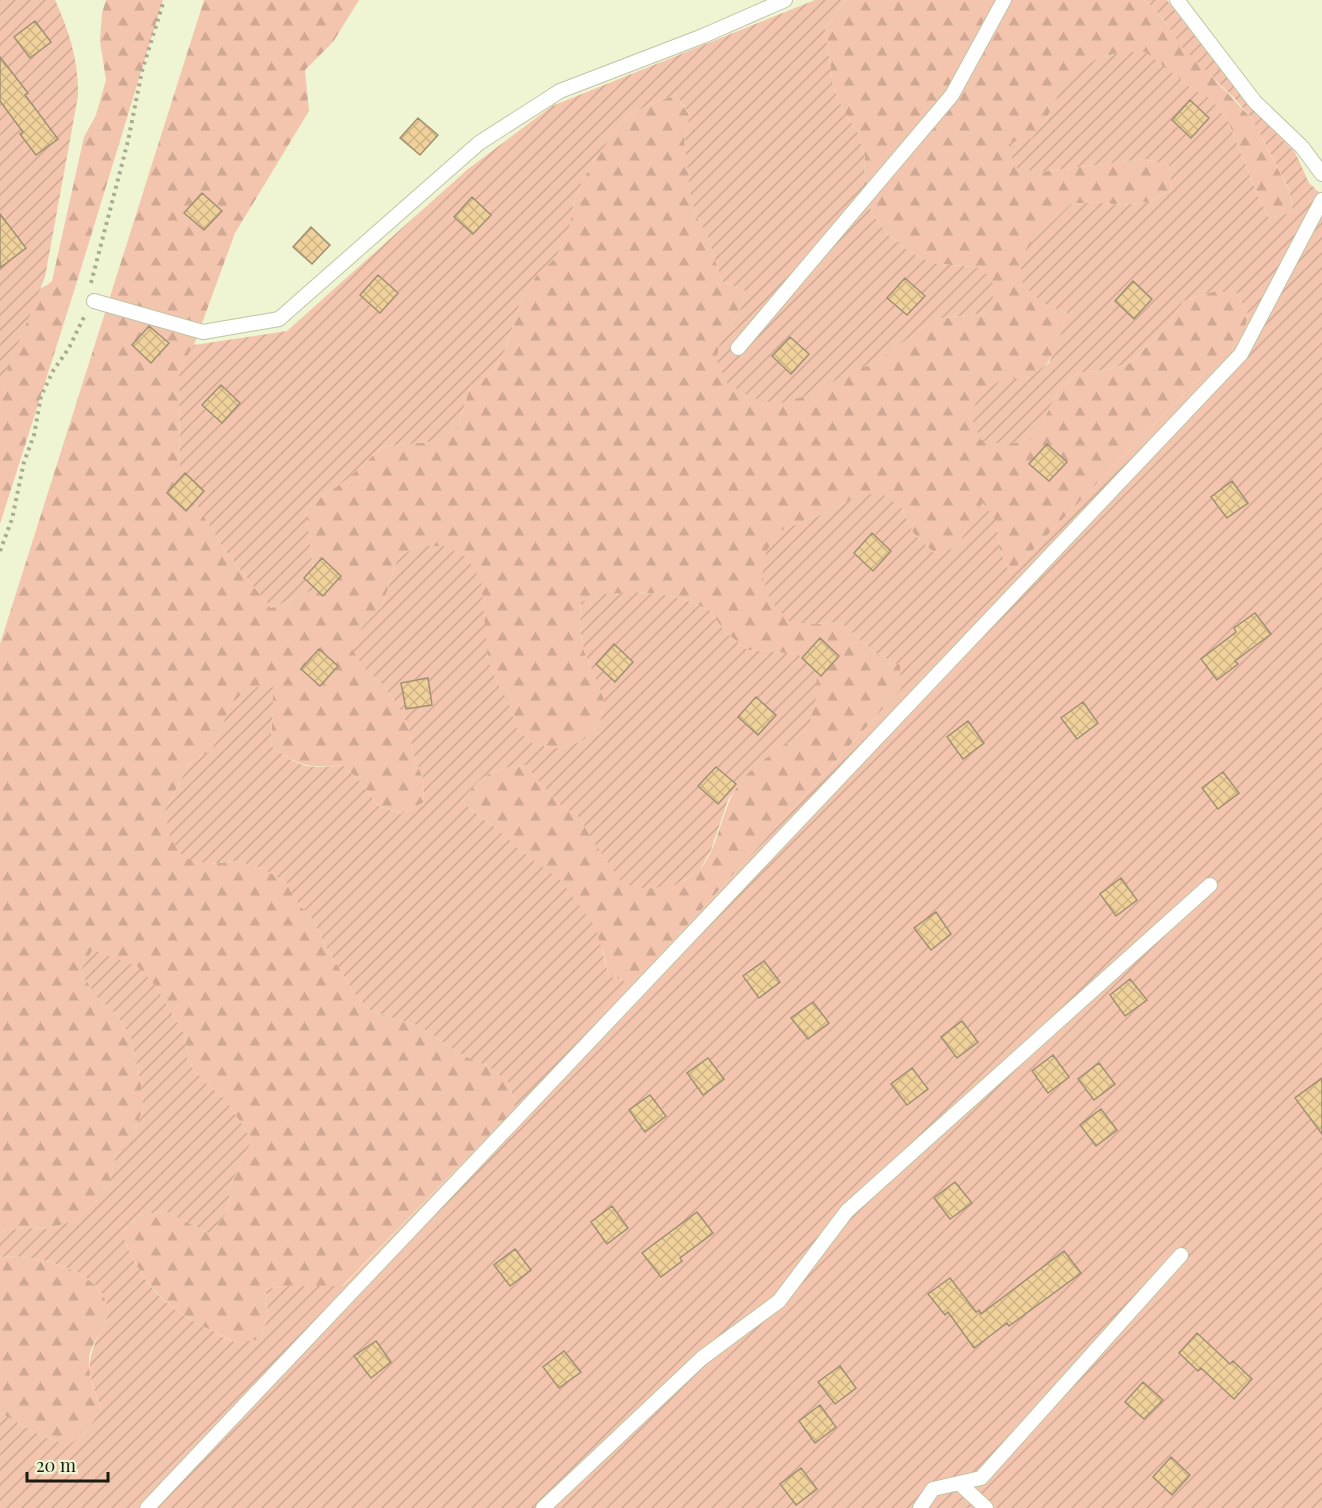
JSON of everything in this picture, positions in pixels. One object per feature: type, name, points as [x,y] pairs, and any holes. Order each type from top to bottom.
[{"type":"lane","points":[[90,300],[203,332],[279,319],[479,143],[560,91],[703,36],[785,0]]},
{"type":"lane","points":[[738,348],[952,95],[1004,0]]},
{"type":"lane","points":[[1177,0],[1255,102],[1302,147],[1322,174]]},
{"type":"lane","points":[[147,1508],[1241,354],[1322,200]]},
{"type":"lane","points":[[543,1508],[702,1358],[779,1301],[847,1211],[1210,885]]},
{"type":"lane","points":[[920,1508],[933,1489],[981,1478],[1181,1255]]},
{"type":"lane","points":[[959,1483],[986,1508]]},
{"type":"path","points":[[0,551],[12,519],[24,462],[34,435],[41,396],[49,378],[80,327],[90,300],[93,272],[128,141],[142,71],[164,0]]},
{"type":"green space","points":[[0,0],[55,0],[72,46],[77,71],[78,96],[45,277],[0,389]]},
{"type":"green space","points":[[106,0],[163,0],[0,524],[0,280],[33,290],[52,281],[84,137],[96,115],[106,80],[100,41],[102,13]]},
{"type":"green space","points":[[204,0],[359,0],[333,42],[305,70],[309,111],[235,233],[194,345],[179,371],[180,477],[224,549],[271,608],[315,589],[306,508],[346,480],[382,447],[436,441],[458,427],[469,390],[492,373],[505,350],[521,300],[536,276],[556,257],[569,230],[574,202],[583,179],[628,115],[653,103],[676,95],[690,116],[684,139],[695,214],[707,235],[722,281],[745,291],[739,315],[722,334],[851,372],[874,363],[935,319],[987,313],[982,268],[932,263],[910,252],[888,235],[872,214],[864,185],[865,158],[858,133],[844,112],[833,86],[825,28],[846,0],[1144,0],[1151,5],[1199,63],[1252,119],[1289,190],[1293,212],[1269,218],[1228,121],[1210,98],[1188,86],[1145,52],[1120,52],[1095,60],[1073,74],[1058,95],[1046,120],[1031,139],[1039,172],[1144,159],[1169,165],[1172,190],[1148,202],[1121,205],[1096,202],[1071,204],[1032,241],[1044,304],[1067,313],[1054,352],[1043,368],[1026,378],[1003,379],[1030,440],[1058,391],[1078,373],[1104,370],[1130,363],[1170,323],[1183,301],[1212,292],[1236,292],[1248,314],[1243,338],[1224,352],[1010,574],[999,547],[997,523],[968,524],[958,549],[934,553],[913,533],[901,507],[857,496],[828,512],[780,531],[815,624],[840,622],[877,654],[901,665],[901,689],[634,984],[609,976],[603,952],[539,865],[462,801],[482,778],[489,774],[504,768],[525,765],[558,803],[580,818],[594,843],[675,885],[697,873],[707,860],[730,799],[745,776],[767,757],[808,729],[797,654],[748,650],[726,633],[709,610],[684,599],[634,592],[581,602],[580,628],[584,651],[604,699],[600,723],[583,741],[560,748],[535,745],[517,729],[509,704],[488,659],[484,632],[443,546],[419,546],[398,557],[382,607],[364,625],[364,668],[383,685],[399,707],[409,729],[413,754],[423,778],[424,802],[403,814],[378,806],[362,784],[343,765],[321,767],[296,762],[270,745],[273,712],[231,704],[212,750],[190,763],[165,810],[210,864],[235,861],[262,868],[286,882],[297,902],[313,920],[325,945],[355,994],[371,1011],[419,1026],[462,1055],[488,1066],[508,1082],[517,1107],[342,1286],[290,1286],[266,1289],[268,1315],[261,1339],[247,1342],[228,1339],[181,1314],[168,1303],[146,1280],[122,1233],[140,1215],[165,1211],[210,1234],[227,1212],[231,1184],[252,1140],[225,1099],[188,1063],[185,1035],[155,985],[98,998],[117,1015],[131,1038],[141,1084],[143,1108],[135,1132],[117,1151],[110,1180],[97,1200],[77,1219],[50,1229],[25,1228],[0,1231],[0,644]]},
{"type":"green space","points":[[815,0],[846,0],[825,28],[833,86],[844,112],[858,133],[865,158],[864,185],[872,214],[888,235],[910,252],[932,263],[982,268],[996,288],[987,313],[935,319],[874,363],[851,372],[803,397],[776,404],[751,397],[728,384],[716,359],[722,334],[739,315],[745,291],[722,281],[707,235],[695,214],[684,138],[690,115],[676,95],[653,103],[628,115],[583,179],[574,202],[569,230],[556,257],[536,276],[521,300],[505,350],[492,373],[469,390],[458,427],[436,441],[382,447],[346,480],[306,508],[315,589],[271,608],[224,549],[180,477],[179,371],[194,345],[287,331],[468,169],[552,106]]},
{"type":"green space","points":[[1144,0],[1167,0],[1249,106],[1295,152],[1309,183],[1322,195],[1322,1508],[0,1508],[0,1413],[44,1437],[69,1445],[88,1430],[101,1408],[91,1379],[90,1363],[94,1345],[108,1315],[104,1298],[82,1275],[66,1267],[31,1258],[0,1257],[0,1231],[25,1228],[50,1229],[77,1219],[97,1200],[110,1180],[117,1151],[135,1132],[143,1108],[141,1084],[131,1038],[117,1015],[98,998],[80,972],[92,950],[137,966],[155,985],[185,1035],[188,1063],[225,1099],[252,1140],[231,1184],[227,1212],[210,1234],[165,1211],[140,1215],[122,1233],[146,1280],[168,1304],[196,1323],[232,1341],[261,1339],[268,1315],[266,1289],[290,1286],[343,1286],[517,1107],[508,1082],[488,1066],[462,1055],[419,1026],[371,1011],[355,994],[325,945],[313,920],[297,902],[286,882],[262,868],[235,861],[210,864],[184,858],[170,837],[165,810],[190,763],[212,750],[231,704],[249,687],[273,687],[270,745],[304,765],[320,767],[343,765],[362,784],[378,806],[402,814],[424,802],[423,778],[413,754],[409,729],[399,707],[383,685],[364,668],[350,646],[364,625],[382,607],[398,557],[419,546],[443,546],[466,557],[481,580],[488,659],[509,704],[517,729],[535,745],[560,748],[583,741],[600,723],[604,699],[584,651],[580,628],[581,602],[605,594],[634,592],[684,599],[709,610],[726,633],[748,650],[798,654],[817,672],[816,698],[808,729],[745,776],[728,800],[711,850],[698,873],[675,885],[647,889],[623,884],[594,843],[580,818],[558,803],[525,765],[504,768],[482,778],[462,801],[560,880],[596,928],[609,976],[634,984],[901,689],[900,665],[877,654],[840,622],[815,624],[790,622],[772,602],[762,577],[766,552],[780,531],[828,512],[857,496],[881,493],[901,507],[913,533],[934,553],[958,548],[968,524],[982,501],[997,523],[999,547],[1010,574],[1224,352],[1243,338],[1248,314],[1236,292],[1212,292],[1183,301],[1170,323],[1130,363],[1104,370],[1078,373],[1058,391],[1030,440],[1006,445],[981,440],[970,415],[981,393],[1003,379],[1028,378],[1049,363],[1059,339],[1067,313],[1044,304],[1023,285],[1020,262],[1032,241],[1071,204],[1096,202],[1121,205],[1148,202],[1172,190],[1169,165],[1144,159],[1039,172],[1015,167],[1008,142],[1031,139],[1046,120],[1058,95],[1073,73],[1095,60],[1120,52],[1146,52],[1188,86],[1210,98],[1228,121],[1269,218],[1293,212],[1289,189],[1252,119],[1181,46],[1167,24]]},
{"type":"green space","points":[[0,1257],[31,1258],[66,1267],[82,1275],[104,1298],[108,1315],[92,1346],[89,1359],[91,1378],[101,1408],[88,1430],[69,1445],[44,1437],[0,1413]]},
{"type":"building","points":[[35,21],[51,42],[30,58],[14,37]]},
{"type":"building","points":[[0,57],[28,93],[25,95],[58,139],[36,155],[20,134],[23,132],[0,101]]},
{"type":"building","points":[[1190,100],[1209,118],[1191,138],[1172,120]]},
{"type":"building","points":[[418,118],[438,135],[420,155],[400,138]]},
{"type":"building","points":[[202,193],[222,211],[204,230],[184,213]]},
{"type":"building","points":[[472,197],[491,215],[473,234],[454,217]]},
{"type":"building","points":[[0,214],[26,248],[0,268]]},
{"type":"building","points":[[311,227],[330,245],[312,264],[293,247]]},
{"type":"building","points":[[378,275],[398,293],[380,313],[360,295]]},
{"type":"building","points":[[905,278],[925,296],[907,315],[887,298]]},
{"type":"building","points":[[1133,281],[1152,299],[1134,319],[1115,301]]},
{"type":"building","points":[[149,326],[169,343],[151,363],[132,345]]},
{"type":"building","points":[[790,337],[809,354],[791,374],[772,356]]},
{"type":"building","points":[[221,385],[240,403],[222,423],[202,405]]},
{"type":"building","points":[[1047,444],[1067,462],[1049,481],[1029,464]]},
{"type":"building","points":[[185,473],[204,491],[186,511],[167,493]]},
{"type":"building","points":[[1232,481],[1248,503],[1227,518],[1211,497]]},
{"type":"building","points":[[872,533],[891,551],[873,571],[854,553]]},
{"type":"building","points":[[322,558],[341,576],[323,596],[304,578]]},
{"type":"building","points":[[1255,613],[1271,634],[1235,661],[1238,664],[1217,680],[1201,659],[1236,632],[1234,628]]},
{"type":"building","points":[[820,638],[839,656],[821,676],[802,658]]},
{"type":"building","points":[[614,644],[633,662],[615,682],[596,664]]},
{"type":"building","points":[[319,649],[338,666],[320,686],[301,669]]},
{"type":"building","points":[[428,678],[432,705],[406,709],[401,683]]},
{"type":"building","points":[[756,697],[776,715],[758,735],[738,717]]},
{"type":"building","points":[[1083,702],[1098,723],[1077,739],[1061,718]]},
{"type":"building","points":[[968,721],[984,743],[963,759],[947,737]]},
{"type":"building","points":[[716,767],[736,784],[718,804],[698,786]]},
{"type":"building","points":[[1223,772],[1239,793],[1218,809],[1202,788]]},
{"type":"building","points":[[1121,878],[1137,900],[1116,916],[1100,894]]},
{"type":"building","points":[[936,912],[951,934],[931,950],[914,928]]},
{"type":"building","points":[[764,961],[780,982],[759,998],[743,976]]},
{"type":"building","points":[[1130,979],[1147,1000],[1125,1016],[1110,995]]},
{"type":"building","points":[[813,1002],[829,1023],[808,1039],[791,1018]]},
{"type":"building","points":[[962,1021],[978,1042],[957,1058],[941,1037]]},
{"type":"building","points":[[1053,1055],[1069,1077],[1048,1093],[1032,1071]]},
{"type":"building","points":[[708,1058],[724,1079],[703,1095],[687,1073]]},
{"type":"building","points":[[1099,1063],[1115,1084],[1094,1100],[1078,1079]]},
{"type":"building","points":[[912,1068],[928,1089],[907,1105],[891,1084]]},
{"type":"building","points":[[1322,1078],[1322,1134],[1295,1098]]},
{"type":"building","points":[[650,1095],[666,1116],[645,1132],[629,1110]]},
{"type":"building","points":[[1101,1109],[1117,1130],[1096,1146],[1080,1125]]},
{"type":"building","points":[[955,1182],[972,1203],[950,1219],[934,1198]]},
{"type":"building","points":[[612,1206],[628,1228],[607,1244],[591,1222]]},
{"type":"building","points":[[697,1212],[713,1233],[680,1258],[682,1261],[661,1277],[642,1253]]},
{"type":"building","points":[[515,1249],[531,1270],[510,1286],[494,1265]]},
{"type":"building","points":[[1064,1251],[1081,1273],[1009,1326],[1007,1323],[974,1348],[948,1312],[945,1315],[928,1294],[950,1278],[976,1312],[979,1310],[981,1314]]},
{"type":"building","points":[[1197,1333],[1230,1364],[1233,1361],[1252,1379],[1234,1399],[1201,1368],[1198,1371],[1179,1353]]},
{"type":"building","points":[[376,1341],[391,1362],[371,1378],[354,1356]]},
{"type":"building","points":[[564,1351],[581,1372],[559,1388],[543,1367]]},
{"type":"building","points":[[840,1366],[856,1388],[835,1404],[818,1382]]},
{"type":"building","points":[[1143,1382],[1163,1400],[1144,1419],[1125,1402]]},
{"type":"building","points":[[820,1405],[836,1427],[815,1443],[799,1421]]},
{"type":"building","points":[[1171,1457],[1190,1475],[1172,1495],[1153,1477]]},
{"type":"building","points":[[801,1468],[817,1489],[796,1505],[780,1484]]}]
